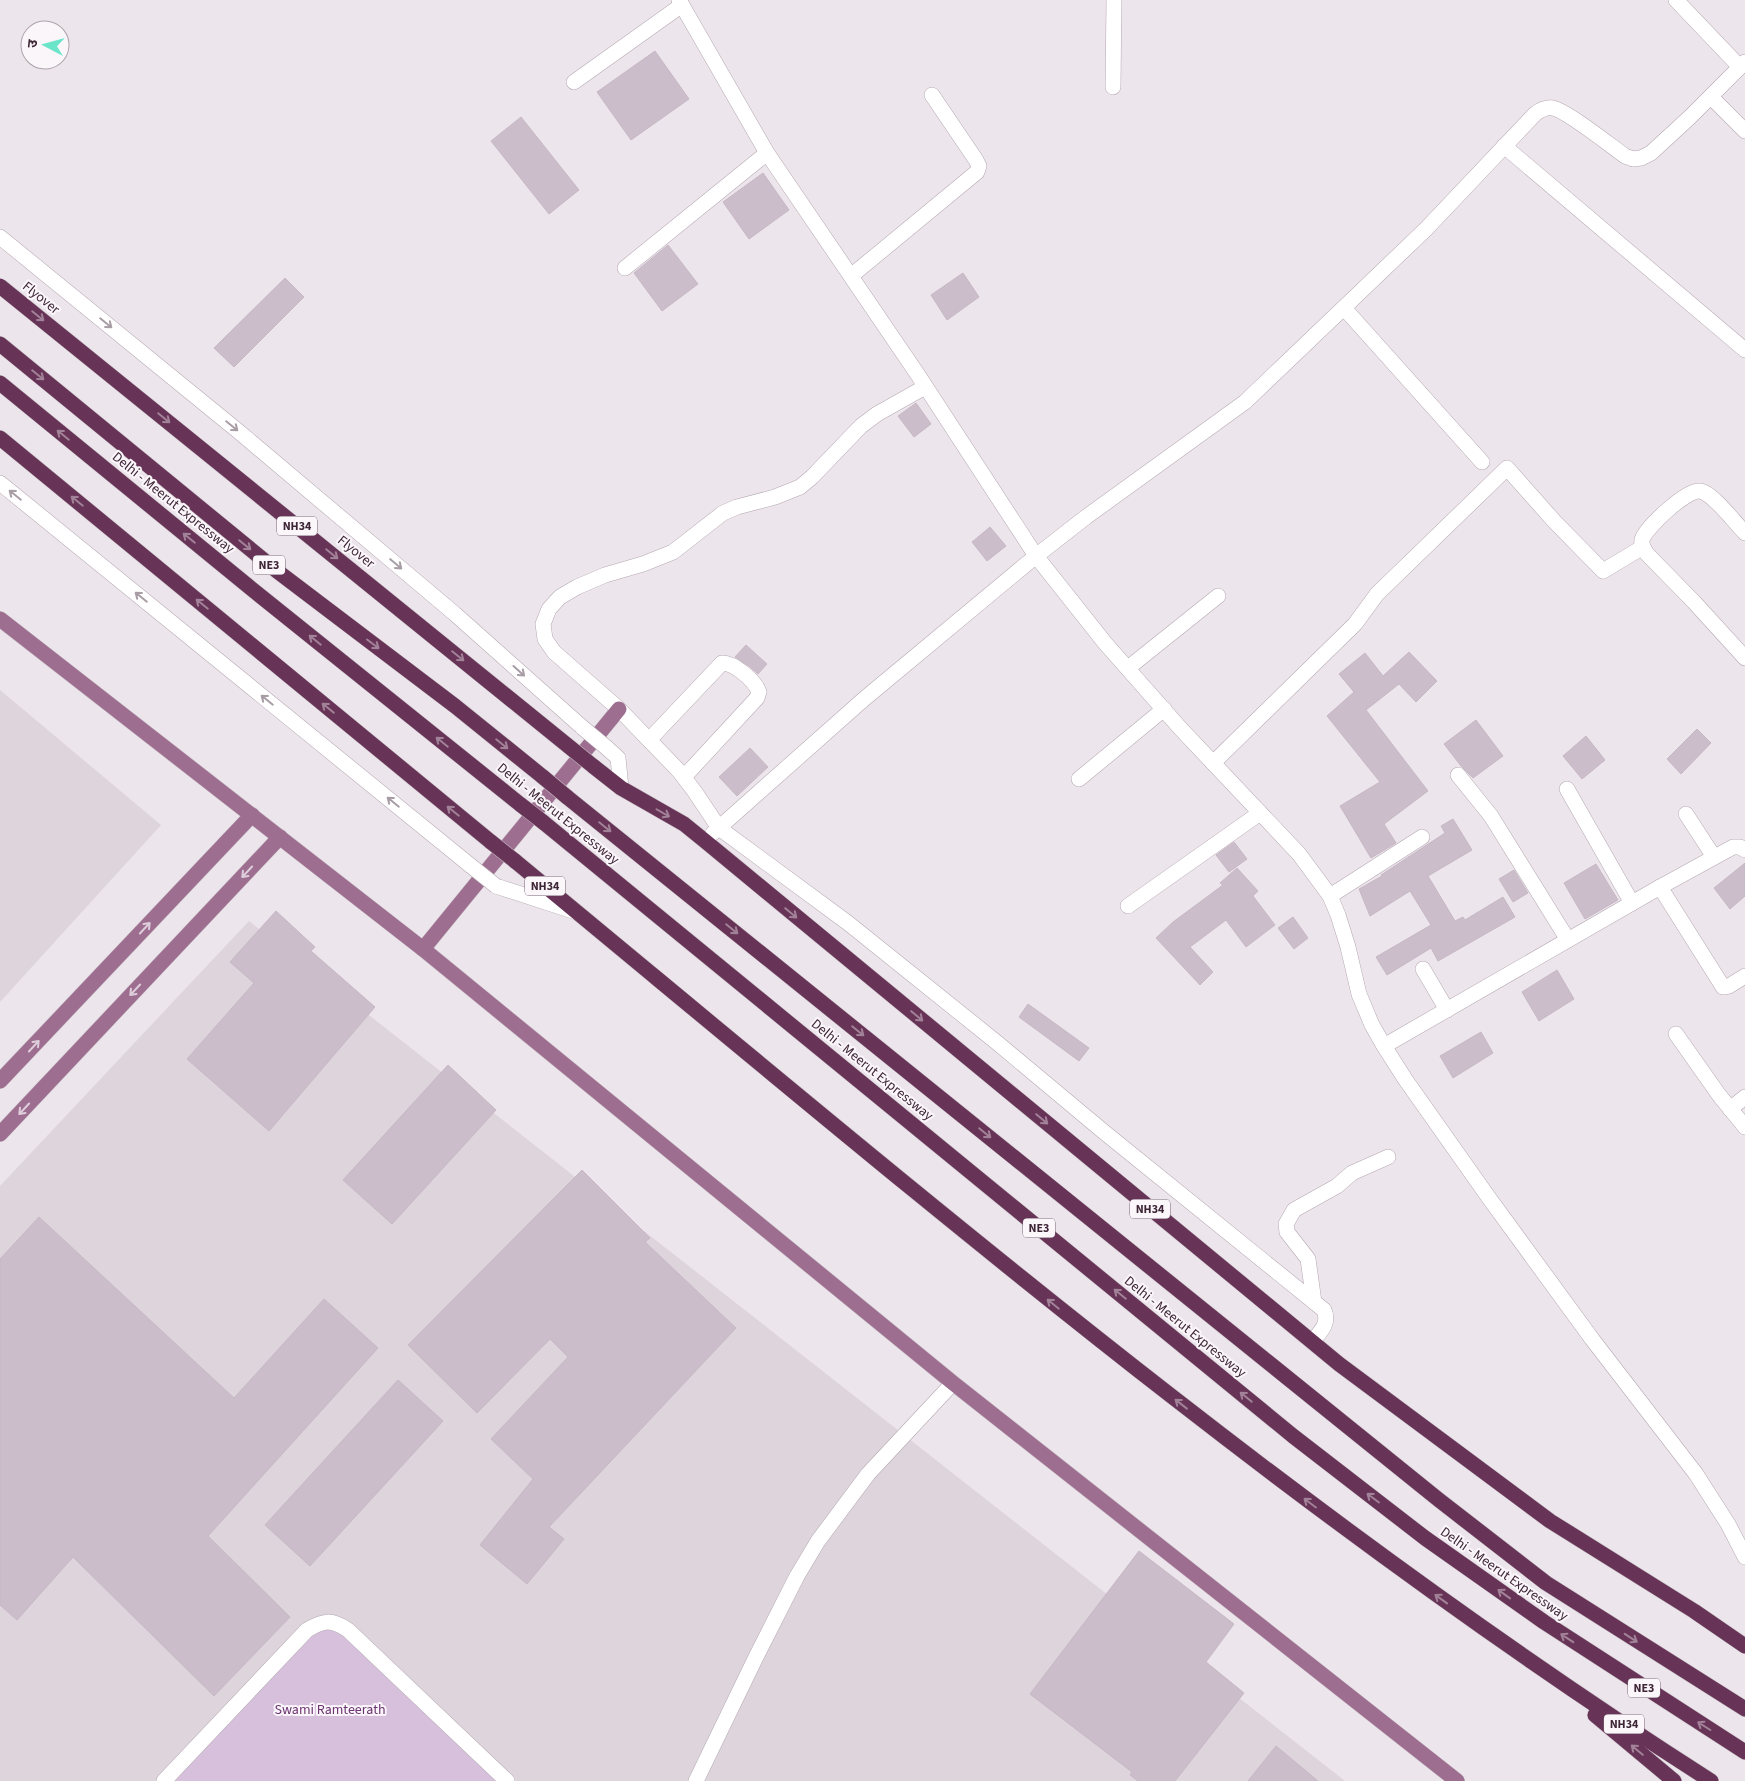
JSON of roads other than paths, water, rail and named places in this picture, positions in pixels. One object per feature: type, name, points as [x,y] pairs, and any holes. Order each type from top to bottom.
[{"type":"highway","name":"Flyover","points":[[0,286],[621,788]]},
{"type":"highway","name":"Delhi - Meerut Expressway","points":[[0,344],[277,571],[455,706],[1439,1500],[1546,1583],[1745,1708]]},
{"type":"highway","name":"Delhi - Meerut Expressway","points":[[0,383],[245,584],[543,822],[1293,1436],[1425,1538],[1544,1622],[1745,1752]]},
{"type":"highway","name":"NH34","points":[[0,438],[1073,1320],[1312,1504],[1451,1607],[1538,1668],[1711,1781]]},
{"type":"highway","name":"NH34","points":[[621,788],[684,824],[1339,1364],[1550,1521],[1694,1612],[1745,1635]]},
{"type":"highway","points":[[1694,1612],[1745,1646]]},
{"type":"highway","points":[[1538,1668],[1674,1781]]},
{"type":"main road","points":[[0,619],[423,948],[953,1383],[1457,1781]]},
{"type":"main road","points":[[423,948],[619,709]]},
{"type":"main road","points":[[0,1081],[252,815]]},
{"type":"main road","points":[[0,1134],[280,837]]},
{"type":"street","points":[[1113,87],[1114,0]]},
{"type":"street","points":[[704,841],[864,699],[1036,556],[1086,517],[1245,402],[1426,229],[1534,114],[1543,108],[1553,108],[1633,160],[1651,153],[1711,97],[1742,64],[1676,0]]},
{"type":"street","points":[[574,82],[680,3],[766,153],[851,276],[1036,556],[1105,643],[1299,854],[1330,896],[1338,914],[1348,947],[1359,994],[1372,1025],[1405,1080],[1592,1339],[1696,1474],[1728,1524],[1745,1557]]},
{"type":"street","points":[[851,276],[977,172],[976,160],[932,96]]},
{"type":"street","points":[[1711,97],[1745,131]]},
{"type":"street","points":[[1504,146],[1745,350]]},
{"type":"street","points":[[625,268],[766,153]]},
{"type":"street","points":[[0,238],[238,431],[455,614],[618,758],[621,788]]},
{"type":"street","points":[[1344,308],[1482,462]]},
{"type":"street","points":[[925,387],[877,414],[861,426],[800,487],[784,494],[723,513],[673,552],[584,584],[560,597],[548,609],[543,624],[545,639],[554,652],[619,709],[684,777],[719,828],[848,923],[1324,1310],[1327,1317],[1326,1323],[1312,1342]]},
{"type":"street","points":[[1214,763],[1355,624],[1377,594],[1507,468],[1554,522],[1603,571],[1643,546]]},
{"type":"street","points":[[0,483],[496,886],[576,912]]},
{"type":"street","points":[[1745,534],[1710,496],[1700,491],[1691,492],[1679,500],[1646,532],[1642,539],[1647,554],[1745,658]]},
{"type":"street","points":[[1128,668],[1218,596]]},
{"type":"street","points":[[649,740],[722,663],[734,666],[757,686],[759,692],[757,698],[684,777]]},
{"type":"street","points":[[1079,779],[1164,709]]},
{"type":"street","points":[[1458,775],[1491,816],[1568,940]]},
{"type":"street","points":[[1567,789],[1632,903]]},
{"type":"street","points":[[1128,906],[1260,813]]},
{"type":"street","points":[[1686,814],[1714,857]]},
{"type":"street","points":[[1330,896],[1422,837]]},
{"type":"street","points":[[1384,1046],[1714,857],[1733,847],[1740,847],[1745,850]]},
{"type":"street","points":[[1660,887],[1723,987],[1729,986],[1745,976]]},
{"type":"street","points":[[1424,969],[1447,1010]]},
{"type":"street","points":[[1676,1034],[1718,1095],[1745,1126]]},
{"type":"street","points":[[1730,1109],[1745,1097]]},
{"type":"street","points":[[1314,1302],[1308,1259],[1287,1232],[1286,1224],[1294,1210],[1324,1194],[1352,1173],[1388,1157]]},
{"type":"street","points":[[696,1781],[797,1576],[818,1542],[868,1474],[953,1383]]},
{"type":"street","points":[[164,1781],[307,1630],[320,1623],[336,1622],[348,1630],[508,1781]]},
{"type":"park label","name":"Swami Ramteerath","points":[[330,1710]]}]
